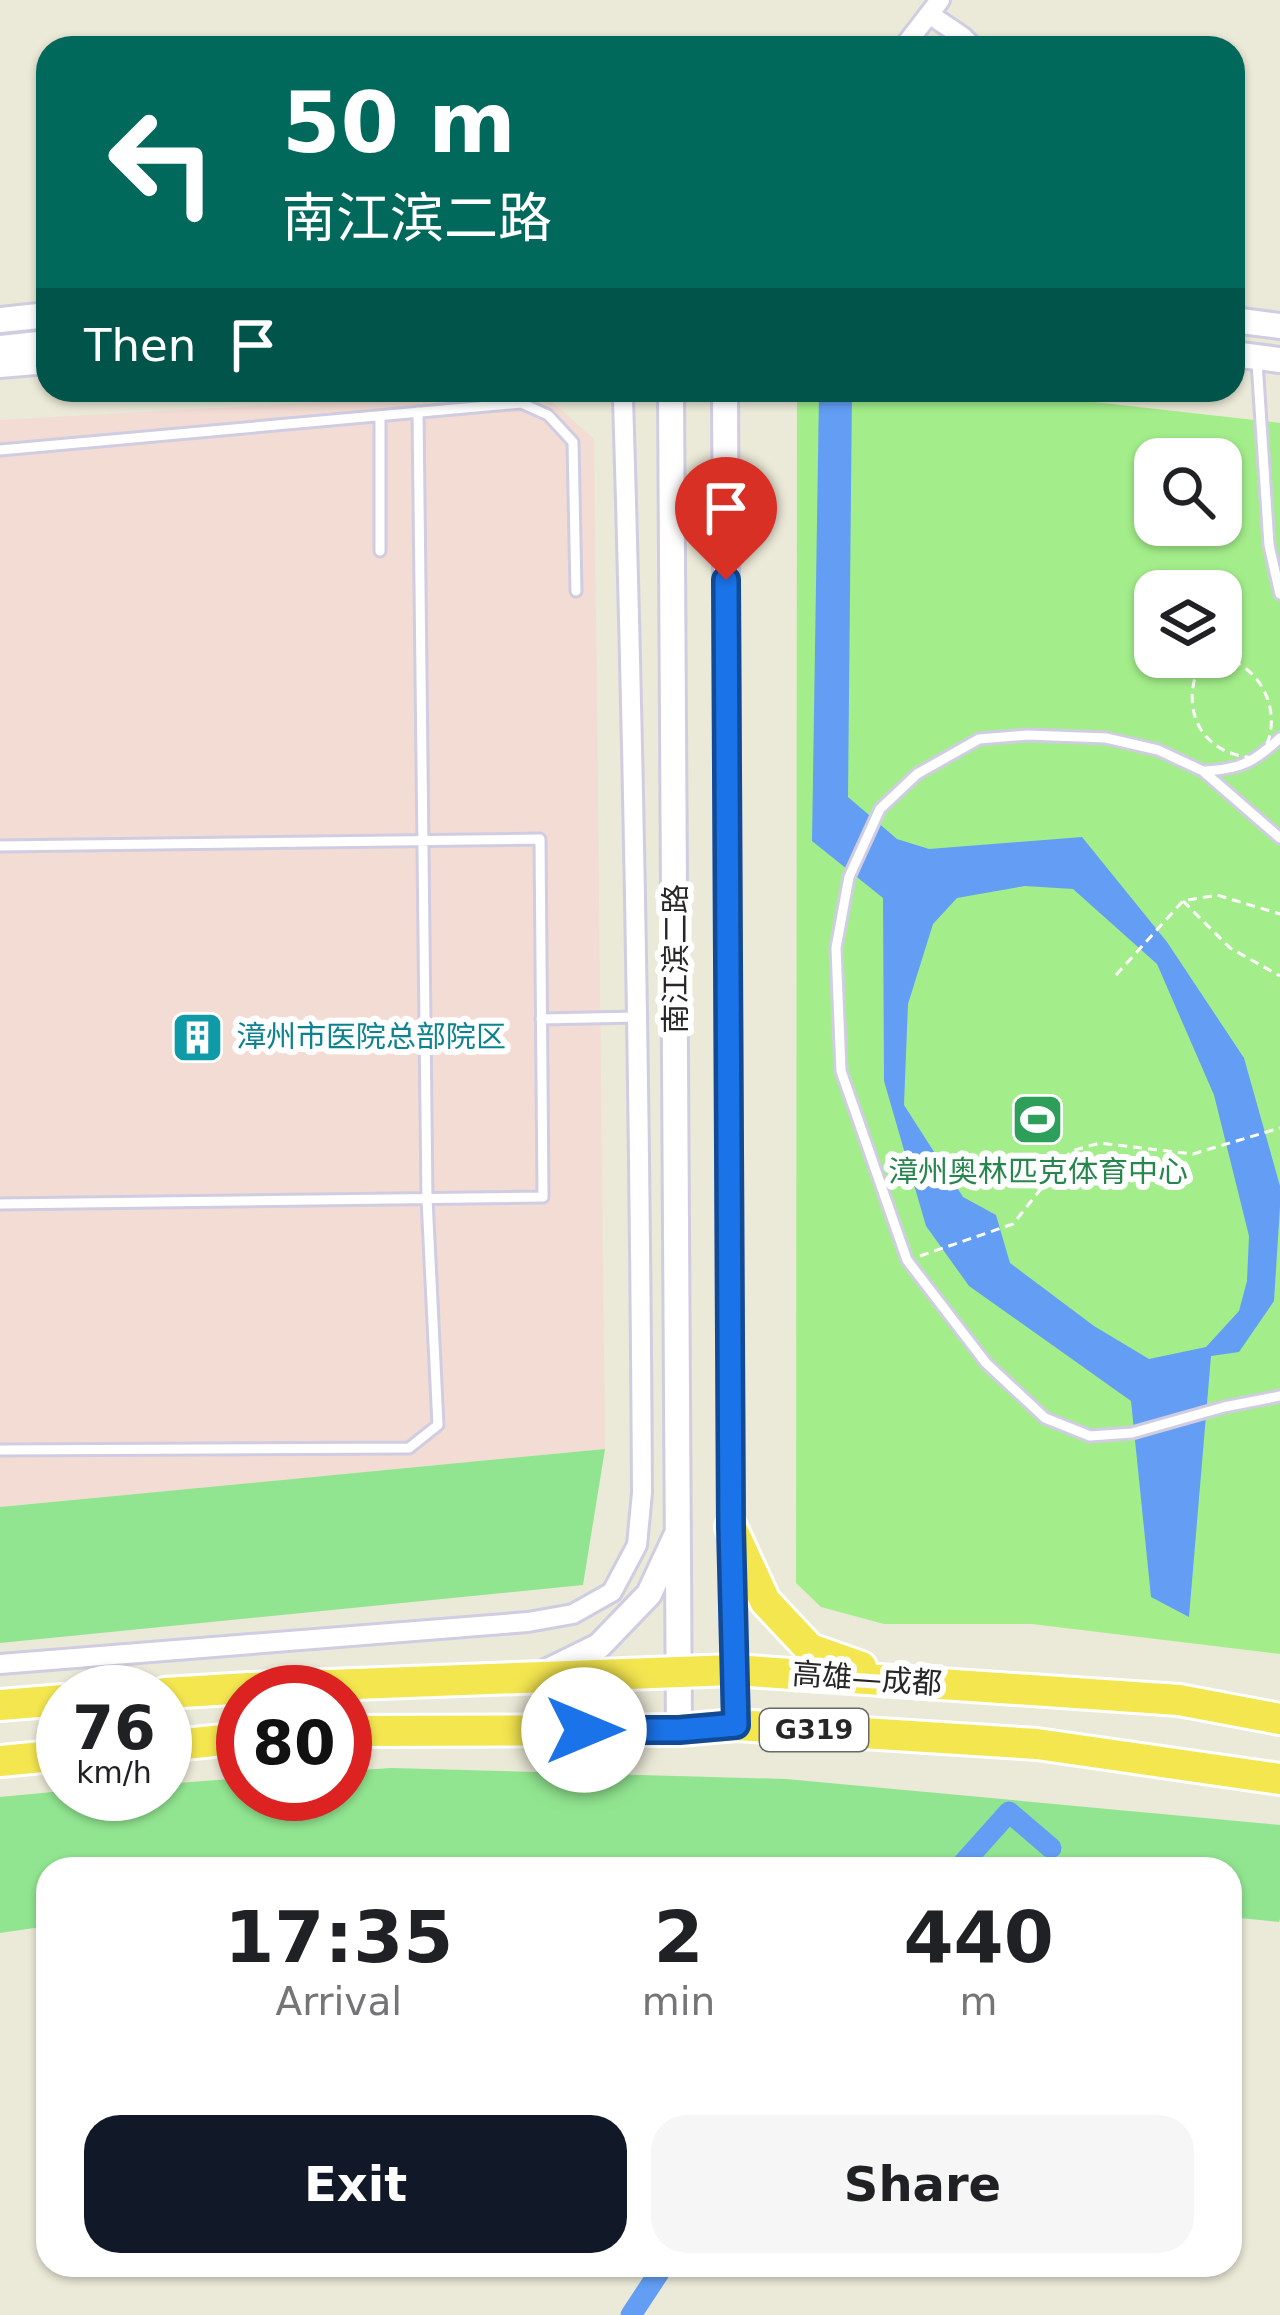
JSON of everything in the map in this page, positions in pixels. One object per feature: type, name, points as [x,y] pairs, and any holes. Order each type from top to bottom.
[{"type":"highway","points":[[731,1527],[765,1601],[810,1649],[901,1681]]},
{"type":"highway","name":"高雄—成都","points":[[192,1692],[733,1670],[1179,1700],[1280,1719]]},
{"type":"highway","points":[[0,1705],[36,1702]]},
{"type":"highway","name":"高雄—成都","points":[[372,1731],[679,1730],[736,1725],[1036,1744],[1280,1779]]},
{"type":"highway","points":[[0,1761],[36,1758]]},
{"type":"street","points":[[912,36],[935,7],[962,36]]},
{"type":"street","points":[[0,320],[36,316]]},
{"type":"street","points":[[1245,322],[1280,326]]},
{"type":"street","points":[[0,348],[36,344]]},
{"type":"street","points":[[0,368],[36,365]]},
{"type":"street","points":[[0,1664],[573,1615],[612,1592],[637,1545],[642,1493],[638,1016],[622,402]]},
{"type":"street","name":"南江滨二路","points":[[671,402],[679,1730]]},
{"type":"street","name":"南江滨二路","points":[[725,402],[736,1725]]},
{"type":"street","name":"南江滨二路","points":[[536,1677],[599,1646],[612,1633],[649,1594],[680,1529]]},
{"type":"lane","points":[[1256,357],[1269,545],[1280,594]]},
{"type":"lane","points":[[0,450],[520,403],[548,415],[573,442],[576,591]]},
{"type":"lane","points":[[0,1450],[409,1448],[438,1425],[427,1199],[418,412]]},
{"type":"lane","points":[[380,417],[380,551]]},
{"type":"lane","points":[[1280,838],[1204,771],[1158,750],[1106,738],[1028,735],[979,739],[917,773],[880,809],[849,878],[836,948],[841,1071],[907,1260],[986,1363],[1045,1418],[1090,1436],[1132,1432],[1280,1396]]},
{"type":"lane","points":[[1204,771],[1235,769],[1258,758],[1280,738]]},
{"type":"lane","points":[[0,846],[540,839],[543,1197],[0,1204]]},
{"type":"lane","points":[[541,1019],[638,1016]]},
{"type":"path","points":[[1203,657],[1228,658],[1248,669],[1264,688],[1271,712],[1269,741],[1258,758],[1238,757],[1214,743],[1196,724],[1193,677],[1203,657]]},
{"type":"path","points":[[1116,975],[1183,902],[1217,895],[1280,914]]},
{"type":"path","points":[[1183,902],[1230,948],[1280,976]]},
{"type":"path","points":[[907,1260],[1013,1224],[1071,1151],[1100,1143],[1193,1154],[1280,1128]]},
{"type":"shaded area","points":[[323,402],[552,402],[594,439],[605,1449],[0,1507],[0,420]]},
{"type":"green space","name":"漳州奥林匹克体育中心","points":[[797,402],[1094,402],[1280,423],[1280,1654],[1032,1624],[884,1624],[821,1607],[796,1583]]},
{"type":"green space","points":[[605,1449],[583,1585],[0,1643],[0,1507]]},
{"type":"green space","points":[[392,1768],[786,1779],[1280,1825],[1280,1919],[1242,1918],[1242,1857],[36,1857],[36,1928],[0,1933],[0,1797],[36,1794],[36,1821],[192,1821],[192,1782],[216,1780],[216,1821],[372,1821],[372,1769]]},
{"type":"water","points":[[819,402],[852,402],[848,797],[897,839],[929,849],[1082,837],[1167,942],[1244,1058],[1280,1186],[1274,1301],[1239,1352],[1211,1356],[1189,1617],[1151,1597],[1131,1401],[969,1286],[926,1226],[884,1081],[883,898],[812,841]],"holes":[[[1025,886],[1073,889],[1157,964],[1214,1095],[1249,1236],[1247,1281],[1239,1311],[1206,1347],[1149,1359],[1094,1326],[1010,1263],[996,1215],[963,1197],[904,1105],[908,1004],[933,924],[957,898]]]},
{"type":"waterway","points":[[969,1857],[1009,1812],[1051,1848]]},
{"type":"waterway","points":[[631,2315],[656,2277]]},
{"type":"place","name":"漳州市医院总部院区","points":[[197,1037]]},
{"type":"place","name":"漳州奥林匹克体育中心","points":[[1038,1120]]},
{"type":"route","points":[[584,1730],[736,1725],[726,580]]}]
